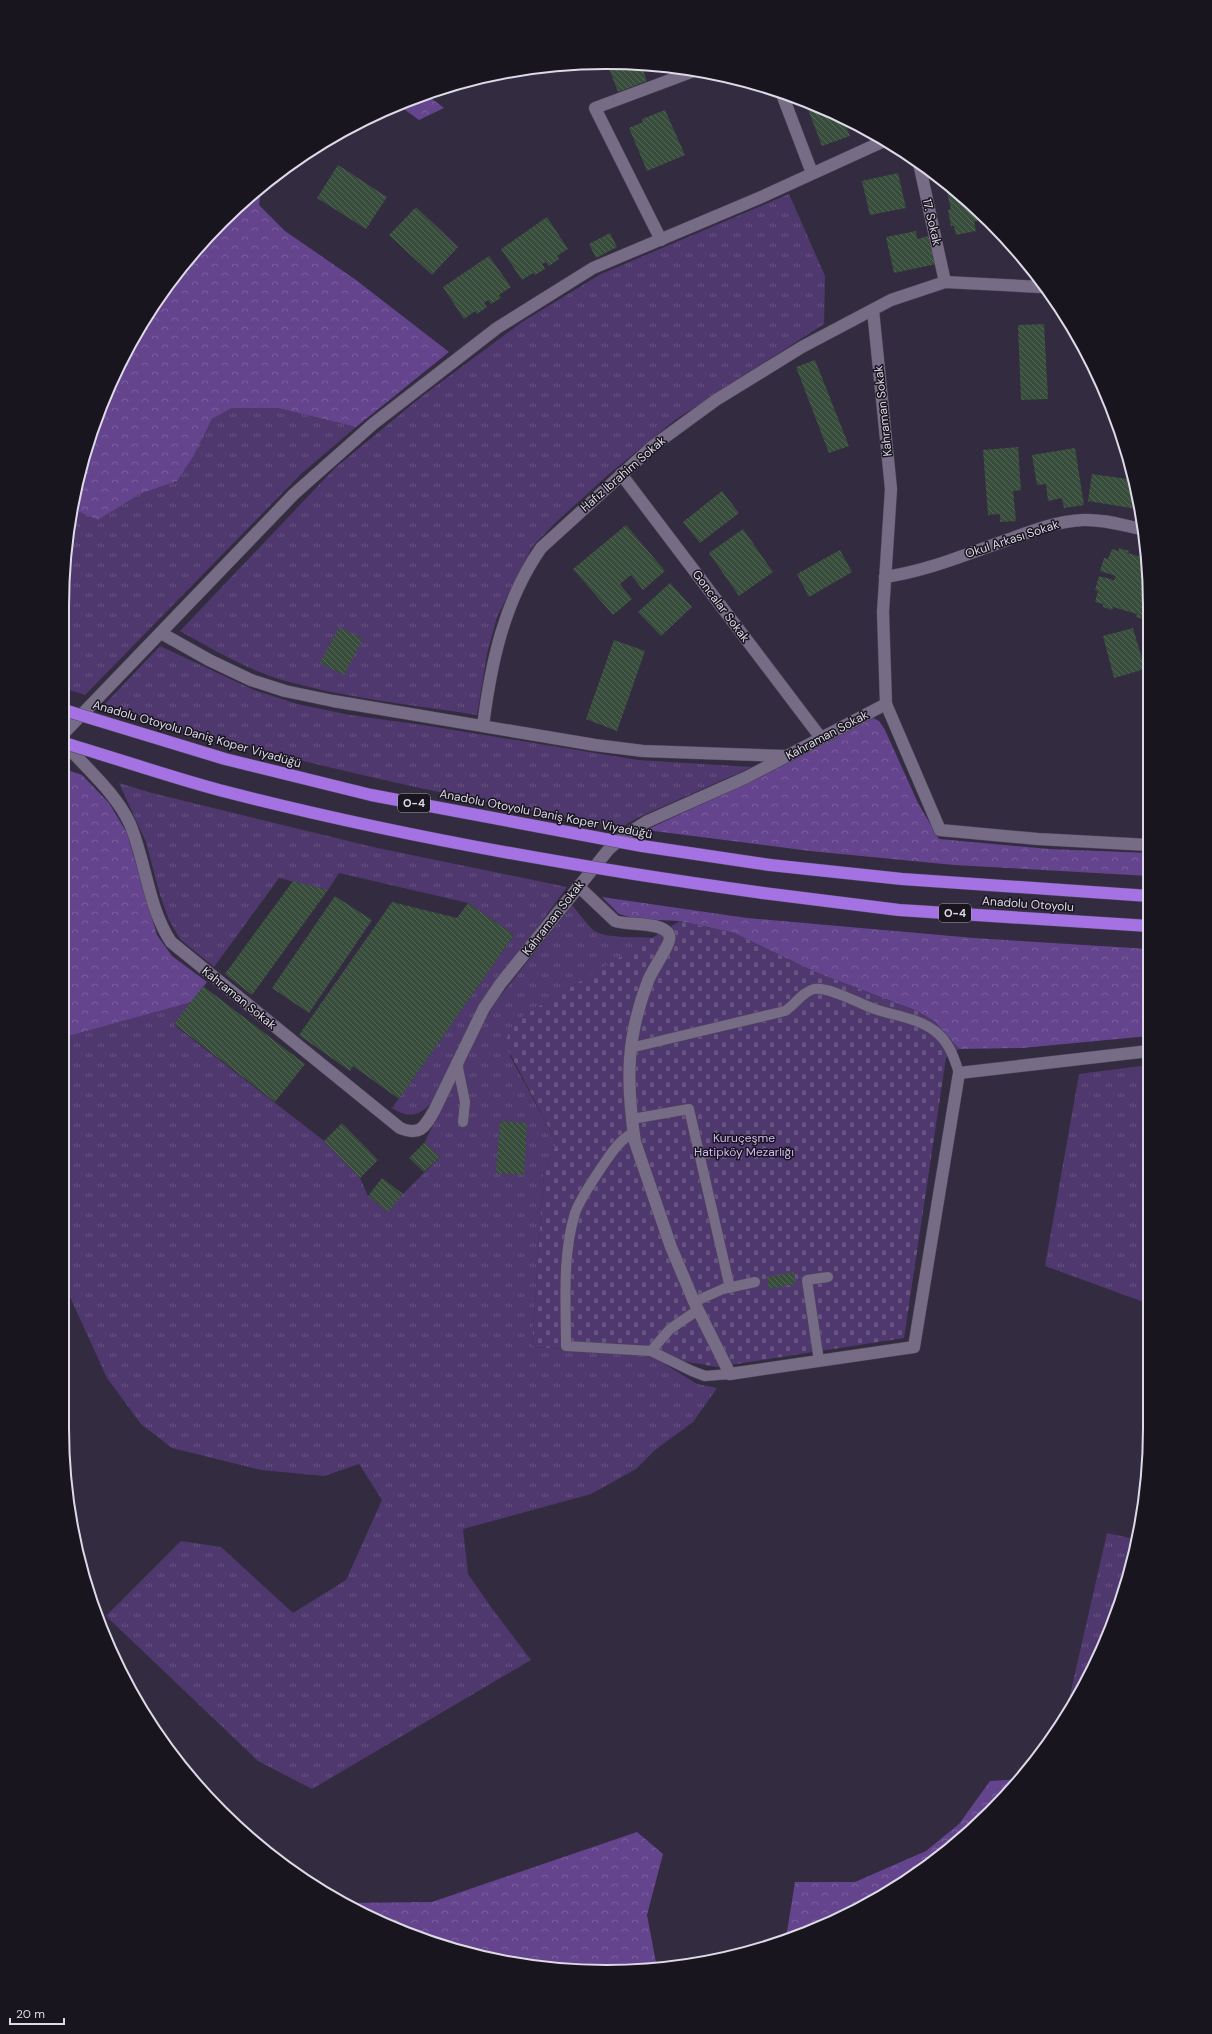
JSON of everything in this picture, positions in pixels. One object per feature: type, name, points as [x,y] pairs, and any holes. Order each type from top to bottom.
[{"type":"highway","name":"Anadolu Otoyolu Daniş Koper Viyadüğü","points":[[69,712],[225,759],[371,795],[642,846],[770,865]]},
{"type":"highway","name":"Anadolu Otoyolu","points":[[69,745],[218,790],[363,824],[649,878],[899,910],[1143,926]]},
{"type":"highway","name":"Anadolu Otoyolu","points":[[770,865],[902,879],[1143,896]]},
{"type":"street","points":[[660,240],[595,108],[683,75]]},
{"type":"street","points":[[784,99],[812,173]]},
{"type":"street","points":[[69,728],[294,494],[331,460],[427,381],[497,328],[541,299],[593,268],[878,144]]},
{"type":"street","name":"17. Sokak","points":[[921,172],[945,282]]},
{"type":"street","points":[[945,282],[1037,287]]},
{"type":"street","name":"Hafız İbrahim Sokak","points":[[483,726],[494,655],[518,588],[541,548],[653,446],[716,400],[802,347],[873,310],[905,295],[945,282]]},
{"type":"street","name":"Kahraman Sokak","points":[[69,748],[108,791],[120,806],[129,822],[138,846],[157,914],[164,932],[171,942],[400,1128],[419,1131],[425,1126],[484,1008],[578,886],[609,849],[627,834],[646,822],[747,777],[886,704],[883,612],[891,489],[873,310]]},
{"type":"street","name":"Goncalar Sokak","points":[[621,474],[821,738]]},
{"type":"street","name":"Okul Arkası Sokak","points":[[885,577],[909,574],[1039,528],[1066,522],[1084,520],[1104,521],[1137,528]]},
{"type":"street","points":[[161,633],[209,660],[252,680],[285,691],[333,702],[643,751],[787,756]]},
{"type":"street","points":[[886,704],[940,830],[1038,839],[1143,844]]},
{"type":"street","points":[[578,886],[615,921],[623,924],[656,926],[663,928],[669,933],[670,938],[648,979],[639,1005],[630,1048],[629,1086],[633,1133],[671,1247],[696,1306],[730,1374],[914,1347],[959,1073],[1143,1052]]},
{"type":"lane","points":[[630,1048],[785,1011],[793,1006],[807,991],[816,989],[836,994],[878,1010],[904,1017],[928,1026],[946,1042],[953,1053],[959,1073]]},
{"type":"lane","points":[[457,1063],[465,1102],[463,1122]]},
{"type":"lane","points":[[632,1119],[689,1109],[730,1288]]},
{"type":"lane","points":[[633,1133],[627,1136],[610,1155],[585,1194],[576,1212],[570,1234],[566,1278],[566,1346],[652,1351],[705,1376],[730,1374]]},
{"type":"lane","points":[[819,1361],[807,1280],[828,1277]]},
{"type":"lane","points":[[652,1351],[670,1330],[712,1293],[755,1282]]},
{"type":"green space","points":[[431,98],[444,108],[419,120],[403,109]]},
{"type":"green space","points":[[789,194],[825,276],[824,324],[675,420],[609,474],[554,524],[532,547],[497,617],[487,654],[477,715],[330,692],[282,680],[255,670],[217,652],[180,631],[335,468],[421,397],[522,322],[601,274]]},
{"type":"green space","points":[[260,195],[259,205],[285,231],[356,280],[449,352],[356,427],[278,408],[232,408],[212,419],[193,457],[177,481],[140,494],[98,520],[78,511],[79,501],[97,433],[124,368],[141,337],[180,279],[226,226]]},
{"type":"green space","points":[[232,408],[278,408],[356,427],[301,474],[85,695],[69,690],[70,571],[78,511],[98,520],[140,494],[177,481],[193,457],[212,419]]},
{"type":"green space","points":[[160,646],[254,690],[297,704],[350,715],[423,725],[638,760],[752,767],[637,818],[620,828],[490,803],[360,775],[296,759],[168,724],[105,704]]},
{"type":"green space","points":[[873,718],[879,721],[885,730],[918,803],[939,839],[1049,849],[1143,853],[1143,876],[954,865],[810,851],[646,830],[763,776]]},
{"type":"green space","points":[[69,771],[82,775],[109,803],[127,833],[157,935],[172,956],[207,982],[192,1002],[69,1036]]},
{"type":"green space","points":[[119,783],[152,793],[373,847],[567,887],[482,1003],[431,1103],[422,1111],[408,1115],[392,1108],[514,935],[468,903],[339,873],[328,890],[279,878],[214,967],[180,939],[169,920],[160,895],[146,842]]},
{"type":"green space","points":[[602,897],[747,918],[974,938],[1143,949],[1143,1037],[1022,1048],[959,1049],[934,1021],[917,1011],[815,972],[734,933],[680,921],[636,919],[619,914]]},
{"type":"green space","points":[[572,905],[592,929],[605,935],[653,938],[523,1016],[510,1056],[557,1143],[544,1170],[532,1347],[650,1355],[697,1384],[717,1388],[693,1422],[655,1450],[636,1469],[591,1494],[463,1529],[468,1574],[531,1660],[312,1789],[258,1761],[106,1616],[181,1541],[221,1547],[293,1613],[346,1580],[382,1500],[359,1464],[324,1476],[261,1470],[172,1448],[141,1424],[107,1378],[69,1295],[69,1036],[192,1002],[174,1025],[323,1140],[360,1178],[368,1196],[403,1194],[440,1157],[425,1142],[466,1055],[494,1004]]},
{"type":"green space","name":"Kuruçeşme Hatipköy Mezarlığı","points":[[680,921],[734,933],[815,972],[917,1011],[934,1021],[959,1049],[946,1058],[904,1338],[717,1367],[650,1355],[532,1347],[544,1170],[557,1143],[505,1044],[510,1029],[523,1016]]},
{"type":"green space","points":[[1143,1066],[1143,1302],[1045,1266],[1079,1074]]},
{"type":"green space","points":[[1107,1533],[1132,1538],[1115,1601],[1088,1666],[1069,1699]]},
{"type":"green space","points":[[1012,1780],[986,1808],[933,1854],[874,1893],[844,1910],[812,1924],[766,1941],[787,1932],[795,1882],[855,1882],[926,1851],[959,1824],[990,1781]]},
{"type":"green space","points":[[637,1832],[663,1854],[647,1915],[656,1962],[606,1965],[571,1964],[501,1955],[433,1937],[368,1910],[355,1903],[432,1902]]},
{"type":"building","points":[[609,69],[643,70],[647,81],[618,92]]},
{"type":"building","points":[[808,108],[846,125],[850,136],[822,146]]},
{"type":"building","points":[[665,110],[685,155],[647,171],[629,128],[643,122],[642,119]]},
{"type":"building","points":[[338,165],[387,197],[366,229],[317,198]]},
{"type":"building","points":[[898,173],[906,208],[870,215],[862,181]]},
{"type":"building","points":[[947,191],[976,217],[977,221],[974,222],[976,231],[956,235],[954,226],[951,226],[948,210],[951,209]]},
{"type":"building","points":[[416,207],[458,247],[432,275],[389,235]]},
{"type":"building","points":[[547,217],[568,249],[557,256],[559,259],[549,266],[546,262],[542,264],[545,269],[535,275],[533,273],[522,280],[501,249]]},
{"type":"building","points":[[916,231],[917,239],[929,236],[936,264],[894,273],[886,237]]},
{"type":"building","points":[[610,233],[617,247],[596,258],[589,244]]},
{"type":"building","points":[[489,256],[511,287],[499,295],[501,298],[491,304],[488,300],[484,303],[487,307],[477,314],[475,311],[464,319],[443,287]]},
{"type":"building","points":[[1044,324],[1048,399],[1021,400],[1018,325]]},
{"type":"building","points":[[815,360],[849,446],[829,453],[796,367]]},
{"type":"building","points":[[1018,447],[1021,490],[1013,491],[1016,521],[1000,522],[1000,514],[988,515],[983,450]]},
{"type":"building","points":[[1075,448],[1084,505],[1064,508],[1062,498],[1048,501],[1046,484],[1037,485],[1032,455]]},
{"type":"building","points":[[1092,474],[1127,479],[1127,477],[1134,509],[1088,501]]},
{"type":"building","points":[[722,491],[739,513],[700,543],[683,522]]},
{"type":"building","points":[[626,525],[665,571],[643,590],[631,575],[620,584],[632,599],[613,615],[573,569]]},
{"type":"building","points":[[743,529],[773,572],[739,596],[709,553]]},
{"type":"building","points":[[1119,548],[1140,557],[1143,619],[1136,617],[1137,614],[1113,607],[1112,610],[1103,607],[1103,604],[1095,602],[1098,591],[1095,590],[1099,576],[1114,580],[1116,576],[1100,571],[1104,558],[1108,559],[1112,549],[1119,551]]},
{"type":"building","points":[[840,550],[852,572],[809,597],[797,574]]},
{"type":"building","points":[[670,583],[692,607],[661,636],[638,612]]},
{"type":"building","points":[[339,627],[363,639],[344,675],[320,663]]},
{"type":"building","points":[[1133,628],[1143,662],[1143,670],[1114,678],[1103,636]]},
{"type":"building","points":[[614,640],[645,651],[617,731],[586,719]]},
{"type":"building","points":[[293,881],[328,890],[252,995],[225,974]]},
{"type":"building","points":[[335,896],[372,920],[309,1013],[272,988]]},
{"type":"building","points":[[392,902],[457,918],[468,903],[514,935],[399,1099],[353,1066],[350,1071],[299,1035]]},
{"type":"building","points":[[203,986],[305,1064],[275,1102],[174,1024]]},
{"type":"building","points":[[500,1121],[527,1123],[524,1175],[496,1173]]},
{"type":"building","points":[[342,1123],[378,1160],[360,1178],[324,1141]]},
{"type":"building","points":[[425,1142],[440,1157],[424,1172],[409,1158]]},
{"type":"building","points":[[382,1178],[403,1194],[388,1212],[368,1196]]},
{"type":"building","points":[[794,1272],[796,1284],[769,1289],[767,1277]]}]
